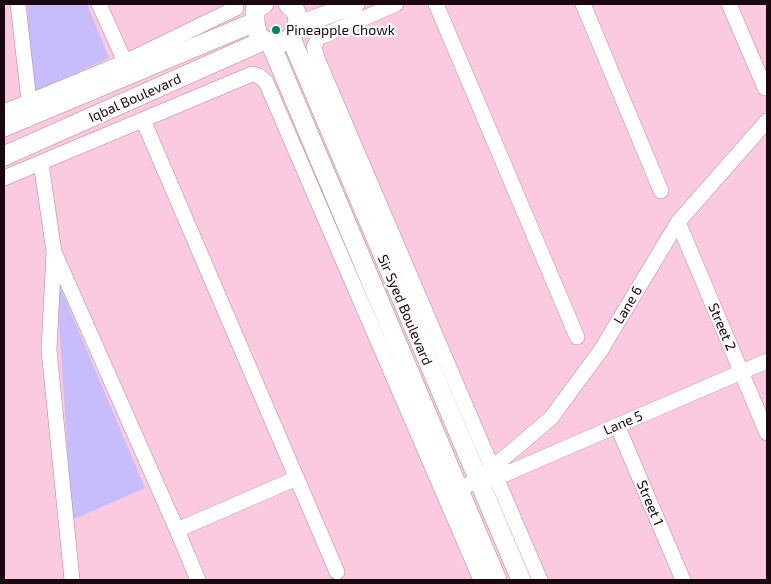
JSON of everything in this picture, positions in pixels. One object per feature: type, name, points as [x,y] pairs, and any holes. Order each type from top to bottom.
[{"type":"street","points":[[18,4],[29,101]]},
{"type":"street","points":[[99,4],[125,62]]},
{"type":"street","points":[[4,112],[125,62],[236,8],[234,4]]},
{"type":"street","name":"Sir Syed Boulevard","points":[[288,4],[296,12],[298,19],[294,32],[377,246],[489,475],[521,580]]},
{"type":"street","name":"Iqbal Boulevard","points":[[4,156],[268,41],[281,43],[294,32],[355,4]]},
{"type":"street","points":[[396,4],[318,38],[314,47],[489,475],[540,580]]},
{"type":"street","points":[[436,4],[577,337]]},
{"type":"street","points":[[583,4],[661,191]]},
{"type":"street","points":[[729,4],[765,88]]},
{"type":"street","name":"Sir Syed Boulevard","points":[[257,10],[258,33],[268,41],[497,580]]},
{"type":"street","name":"Iqbal Boulevard","points":[[4,127],[257,10]]},
{"type":"street","points":[[4,178],[252,74],[260,76],[266,82],[481,580]]},
{"type":"street","points":[[143,120],[337,572]]},
{"type":"street","name":"Lane 6","points":[[489,475],[551,418],[601,350],[678,222],[767,121]]},
{"type":"street","points":[[41,163],[54,252],[49,350],[72,580]]},
{"type":"street","name":"Street 2","points":[[678,222],[767,433]]},
{"type":"street","points":[[54,252],[198,580]]},
{"type":"street","name":"Lane 5","points":[[458,489],[617,425],[767,361]]},
{"type":"street","name":"Street 1","points":[[617,425],[684,580]]},
{"type":"street","points":[[177,530],[297,478]]},
{"type":"shaded area","points":[[27,4],[87,4],[109,58],[34,93]]},
{"type":"shaded area","points":[[56,277],[145,488],[72,520]]},
{"type":"place","name":"Pineapple Chowk","points":[[276,30]]}]
